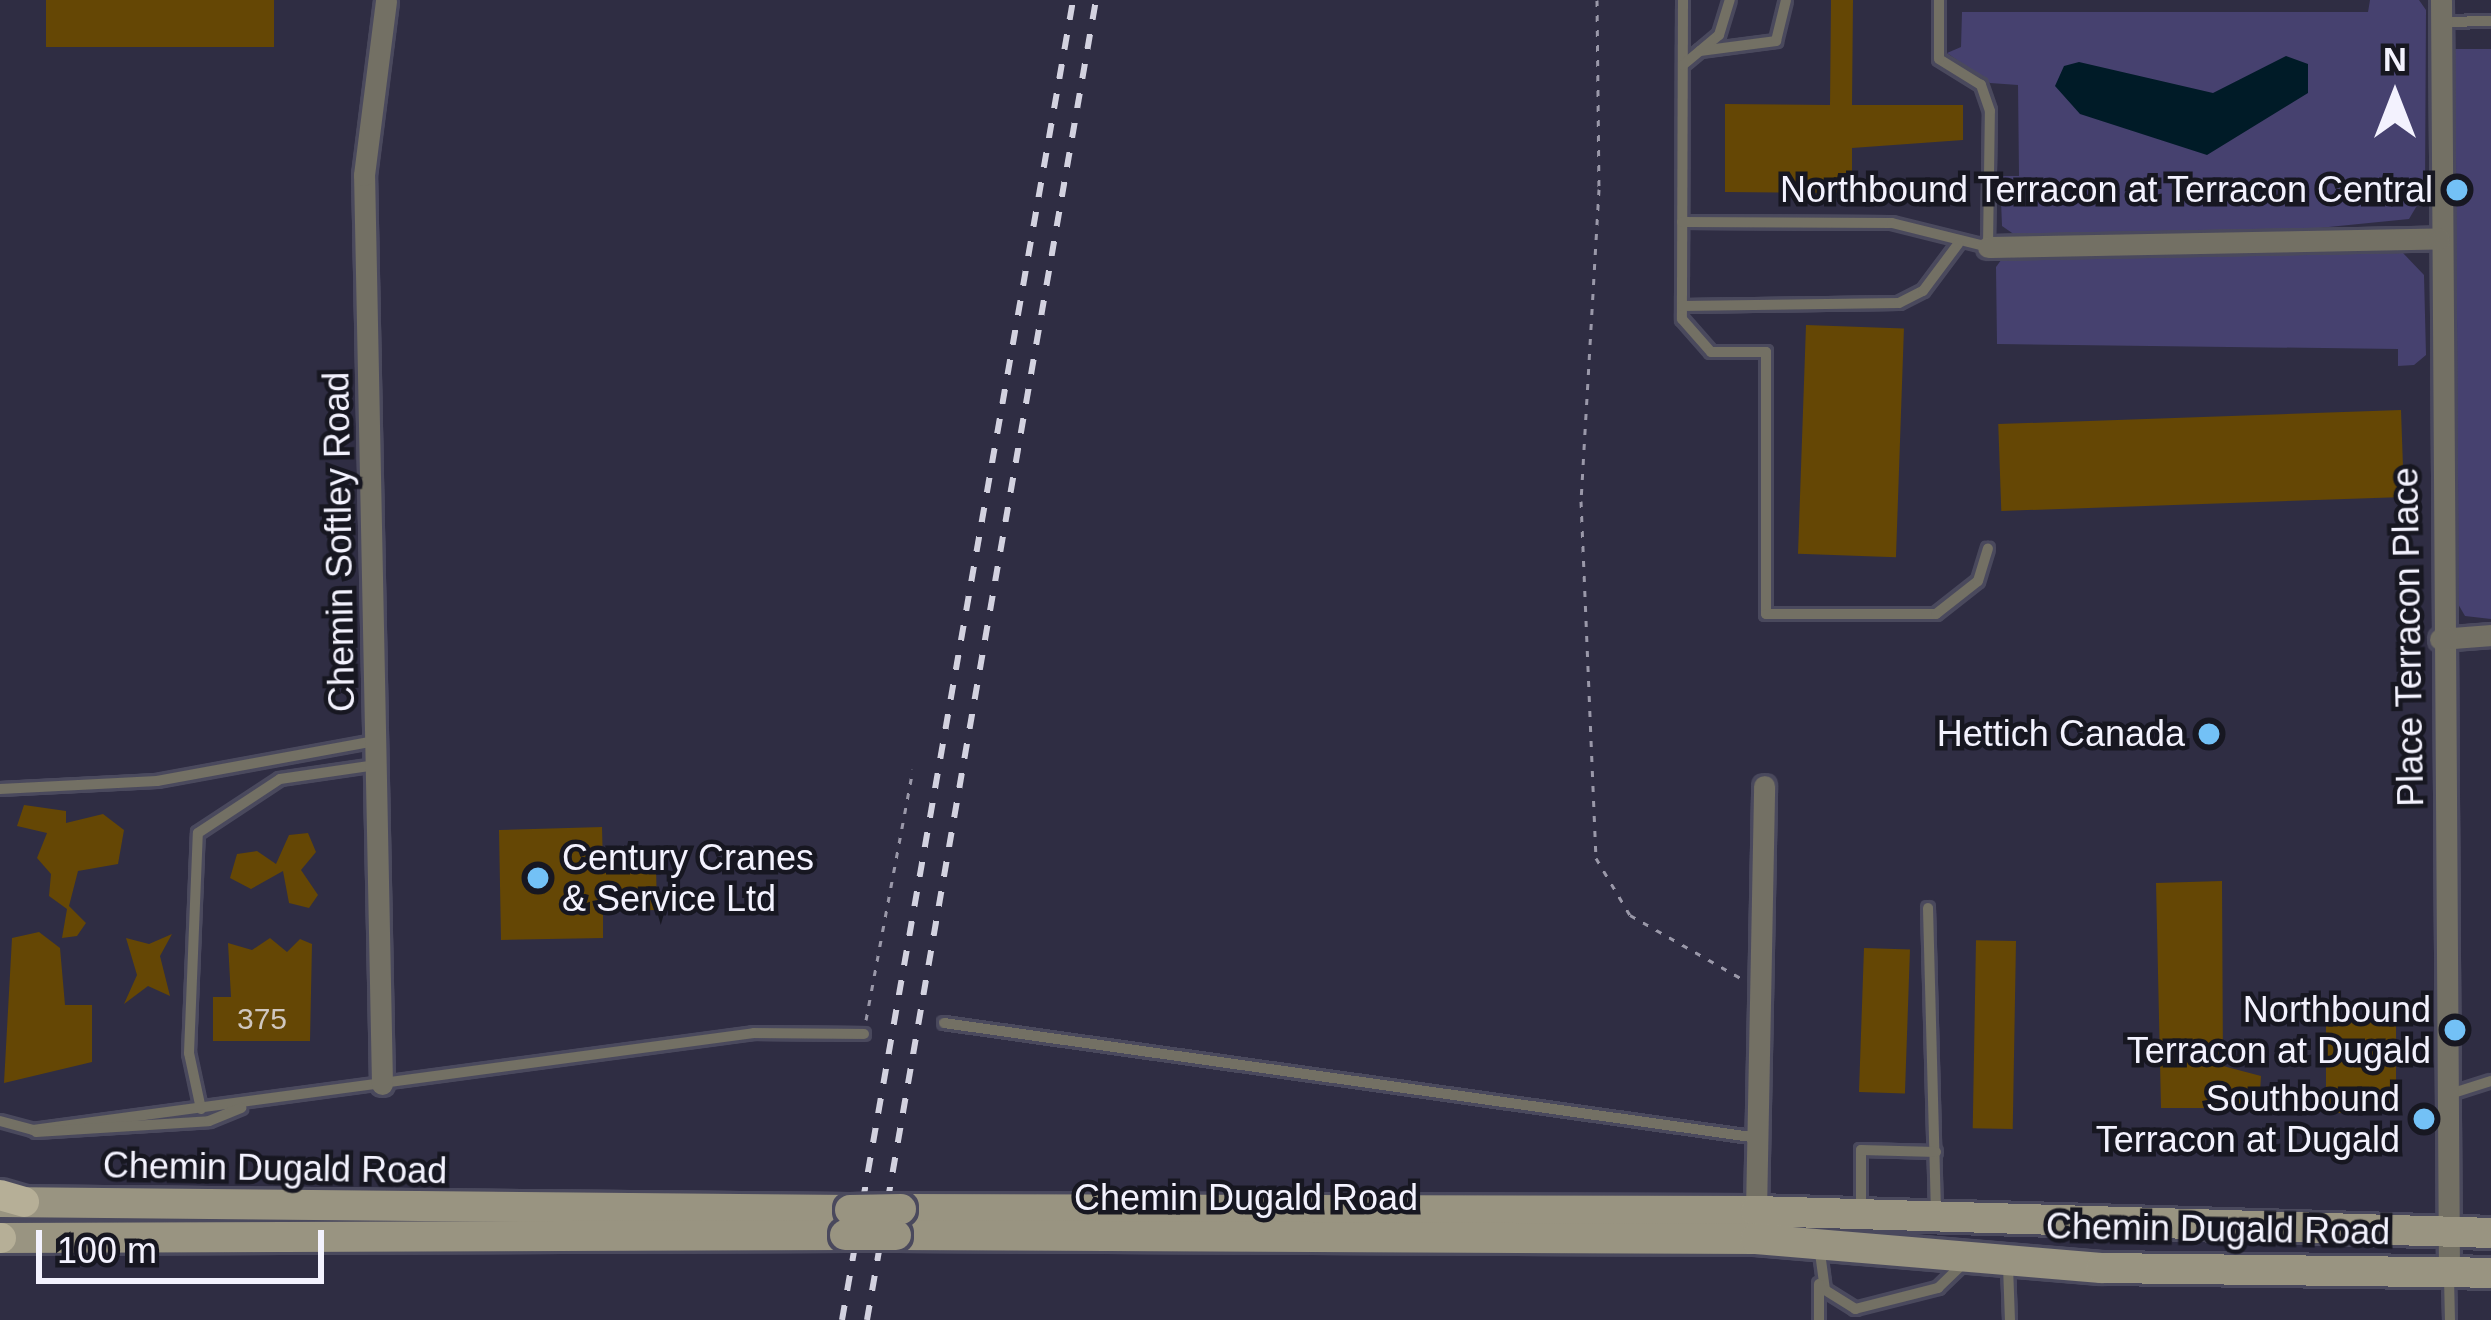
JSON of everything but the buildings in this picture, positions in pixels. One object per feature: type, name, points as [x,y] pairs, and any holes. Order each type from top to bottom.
[{"type":"main road","name":"Chemin Dugald Road","points":[[8,1200],[847,1222]]},
{"type":"main road","name":"Chemin Dugald Road","points":[[0,1238],[1756,1211],[2491,1233]]},
{"type":"main road","name":"Chemin Dugald Road","points":[[899,1222],[1819,1260],[1968,1259],[2491,1274]]},
{"type":"street","name":"Chemin Softley Road","points":[[382,1084],[364,175],[386,0]]},
{"type":"street","name":"Place Terracon Place","points":[[2441,11],[2440,639],[2450,1274]]},
{"type":"street","points":[[1988,247],[2439,238]]},
{"type":"street","points":[[2440,639],[2491,635]]},
{"type":"street","points":[[1756,1211],[1764,786]]},
{"type":"lane","points":[[1683,0],[1682,305],[1692,339],[1711,352],[1766,352],[1766,614],[1936,614],[1978,581],[1988,548]]},
{"type":"lane","points":[[1683,64],[1719,35],[1730,0]]},
{"type":"lane","points":[[1700,50],[1776,41],[1786,0]]},
{"type":"lane","points":[[1682,222],[1892,223],[1958,244],[1988,247],[1990,111],[1981,86],[1939,59],[1939,0]]},
{"type":"lane","points":[[2441,11],[2491,21]]},
{"type":"lane","points":[[1682,305],[1899,303],[1922,291],[1958,244]]},
{"type":"lane","points":[[0,789],[157,781],[376,741]]},
{"type":"lane","points":[[201,1108],[188,1053],[198,1005],[198,833],[280,779],[376,765]]},
{"type":"lane","points":[[1928,908],[1936,1218]]},
{"type":"lane","points":[[944,1023],[1758,1138]]},
{"type":"lane","points":[[33,1130],[754,1033],[864,1034]]},
{"type":"lane","points":[[2447,1095],[2491,1081]]},
{"type":"lane","points":[[0,1121],[33,1130],[82,1134],[179,1124],[261,1101]]},
{"type":"lane","points":[[1861,1214],[1861,1150],[1936,1152]]},
{"type":"lane","points":[[1819,1320],[1820,1212]]},
{"type":"lane","points":[[1819,1260],[1834,1302],[1855,1309],[1938,1288],[1968,1259]]},
{"type":"lane","points":[[2008,1262],[2010,1320]]},
{"type":"lane","points":[[2450,1274],[2450,1320]]},
{"type":"path","points":[[1597,0],[1599,189],[1581,501],[1596,858],[1630,915],[1760,987]]},
{"type":"path","points":[[864,1034],[913,769]]},
{"type":"shaded area","points":[[2370,0],[2419,0],[2426,10],[2425,192],[2409,219],[2278,232],[2015,235],[2002,226],[2000,176],[2019,176],[2018,85],[1990,83],[1947,53],[1961,47],[1962,12],[2368,12]]},
{"type":"shaded area","points":[[2455,49],[2491,49],[2491,619],[2465,616],[2454,597]]},
{"type":"shaded area","points":[[2403,253],[2424,275],[2426,355],[2414,365],[2398,366],[2398,349],[1997,344],[1996,267],[2004,256]]},
{"type":"water","points":[[2286,56],[2308,64],[2308,93],[2207,155],[2080,114],[2055,86],[2064,66],[2079,62],[2213,93]]},
{"type":"railway","points":[[842,1320],[1073,0]]},
{"type":"railway","points":[[867,1320],[1096,0]]},
{"type":"place","name":"Northbound Terracon at Terracon Central","points":[[2457,190]]},
{"type":"place","name":"Hettich Canada","points":[[2209,734]]},
{"type":"place","name":"Century Cranes & Service Ltd","points":[[538,878]]},
{"type":"place","name":"Northbound Terracon at Dugald","points":[[2455,1030]]},
{"type":"place","name":"Southbound Terracon at Dugald","points":[[2424,1119]]}]
